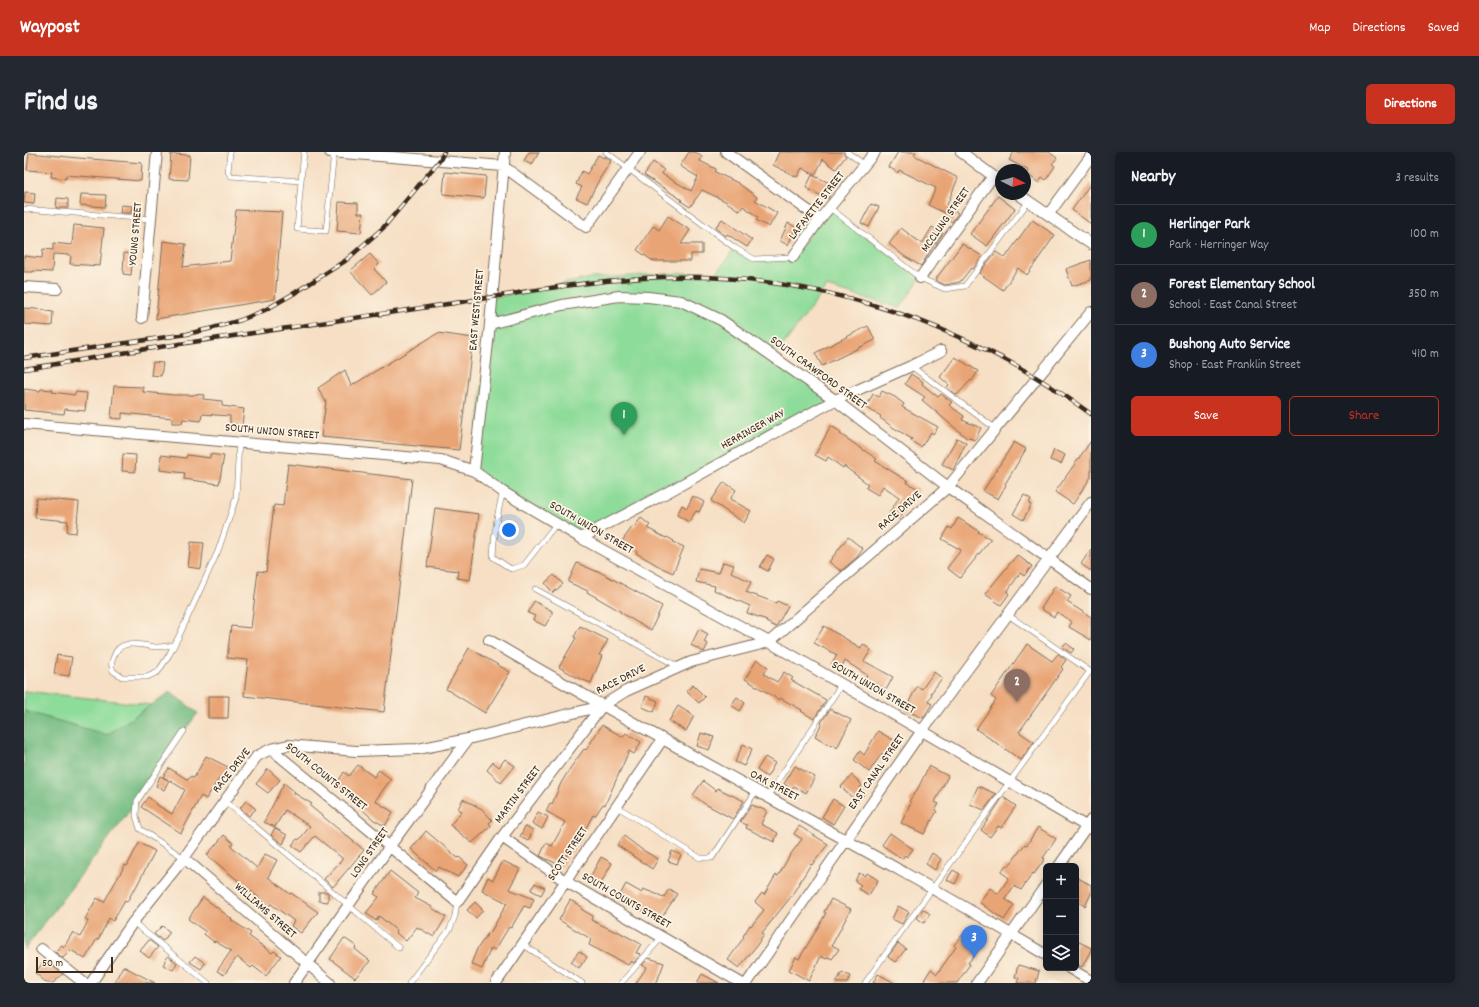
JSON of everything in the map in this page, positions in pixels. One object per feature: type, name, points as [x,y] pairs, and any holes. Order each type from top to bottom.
[{"type":"street","name":"YOUNG STREET","points":[[142,318],[157,152]]},
{"type":"street","points":[[330,152],[503,166],[586,227],[640,152]]},
{"type":"street","name":"EAST WEST STREET","points":[[474,471],[490,324],[505,152]]},
{"type":"street","points":[[726,152],[820,219]]},
{"type":"street","name":"LAFAYETTE STREET","points":[[794,257],[820,219],[875,152]]},
{"type":"street","points":[[961,152],[995,178]]},
{"type":"street","points":[[1048,215],[1091,155]]},
{"type":"street","name":"MCCLUNG STREET","points":[[920,278],[995,182]]},
{"type":"street","points":[[1029,201],[1091,244]]},
{"type":"street","points":[[24,287],[57,289]]},
{"type":"street","name":"SOUTH CRAWFORD STREET","points":[[490,324],[562,305],[619,296],[648,297],[681,301],[721,320],[835,400],[948,487],[1091,589]]},
{"type":"street","name":"RACE DRIVE","points":[[91,983],[133,922],[184,858],[257,756],[271,749],[288,745],[356,752],[418,749],[468,739],[602,706],[626,691],[690,662],[769,642],[948,487],[1090,315]]},
{"type":"street","name":"HERRINGER WAY","points":[[581,538],[835,400],[941,351]]},
{"type":"street","name":"SOUTH UNION STREET","points":[[24,424],[441,460],[474,471],[503,492],[581,538],[769,642],[1010,783],[1090,825]]},
{"type":"street","name":"EAST CANAL STREET","points":[[747,983],[845,839],[921,732],[1091,502]]},
{"type":"street","name":"OAK STREET","points":[[489,640],[662,740],[845,839],[1043,952]]},
{"type":"street","name":"MARTIN STREET","points":[[457,902],[502,837],[602,706]]},
{"type":"street","name":"LONG STREET","points":[[294,983],[390,846],[468,739]]},
{"type":"street","name":"SCOTT STREET","points":[[496,983],[662,740]]},
{"type":"street","name":"SOUTH COUNTS STREET","points":[[271,749],[457,902]]},
{"type":"street","points":[[1061,863],[1090,825]]},
{"type":"street","name":"SOUTH COUNTS STREET","points":[[502,837],[565,881],[741,983]]},
{"type":"street","name":"WILLIAMS STREET","points":[[184,858],[307,965],[330,983]]},
{"type":"street","points":[[977,983],[1043,889]]},
{"type":"street","points":[[41,949],[84,983]]},
{"type":"street","points":[[1074,971],[1091,982]]},
{"type":"lane","points":[[230,152],[228,172],[231,176],[301,181]]},
{"type":"lane","points":[[304,152],[297,230],[326,231],[334,152]]},
{"type":"lane","points":[[606,152],[735,248],[754,258],[794,257]]},
{"type":"lane","points":[[847,152],[865,165]]},
{"type":"lane","points":[[1087,152],[1091,155]]},
{"type":"lane","points":[[830,208],[920,278],[944,290],[965,286],[1029,201]]},
{"type":"lane","points":[[24,209],[150,219]]},
{"type":"lane","points":[[911,366],[996,429]]},
{"type":"lane","points":[[174,645],[156,647],[140,644],[123,645],[115,651],[111,663],[113,671],[122,677],[134,678],[147,677],[158,672],[180,636],[218,551],[236,498],[239,442]]},
{"type":"lane","points":[[503,492],[498,508],[493,557],[511,569],[524,566],[557,523]]},
{"type":"lane","points":[[535,589],[679,667]]},
{"type":"lane","points":[[865,983],[932,888],[1010,783],[1090,671],[1008,615]]},
{"type":"lane","points":[[767,797],[841,685]]},
{"type":"lane","points":[[184,731],[137,801],[136,816],[140,829],[184,858]]},
{"type":"lane","points":[[616,806],[700,858],[712,858],[756,791]]},
{"type":"lane","points":[[225,801],[399,948]]},
{"type":"lane","points":[[409,983],[450,929],[455,916],[457,902]]},
{"type":"lane","points":[[133,922],[208,983]]},
{"type":"lane","points":[[621,983],[662,937]]},
{"type":"lane","points":[[522,944],[582,983]]},
{"type":"green space","points":[[830,208],[920,278],[900,308],[827,287],[774,357],[835,400],[581,538],[474,471],[491,298],[591,278],[685,273],[716,274],[735,248],[754,259],[793,257]]},
{"type":"green space","points":[[24,691],[152,705],[108,735],[24,711]]},
{"type":"green space","points":[[170,692],[198,713],[184,731],[137,801],[24,950],[24,711],[107,735]]},
{"type":"building","points":[[529,152],[539,152],[532,165],[524,161]]},
{"type":"building","points":[[689,152],[695,152],[702,157],[700,161],[716,169],[715,172],[738,183],[757,197],[755,200],[777,213],[769,227],[756,220],[758,217],[743,206],[740,211],[725,201],[702,190],[690,207],[644,175],[653,162],[664,170],[662,174],[691,191],[698,177],[680,166]]},
{"type":"building","points":[[779,152],[843,152],[846,156],[836,169],[823,159],[815,175],[802,168],[797,177],[773,165]]},
{"type":"building","points":[[898,152],[916,152],[914,155],[958,178],[947,205],[958,213],[952,222],[944,217],[947,214],[928,205],[936,188],[899,170],[898,173],[889,167]]},
{"type":"building","points":[[1014,152],[1049,152],[1057,158],[1052,164],[1055,166],[1046,180],[1042,177],[1039,183],[1031,177],[1031,164],[1016,164],[1009,160]]},
{"type":"building","points":[[29,153],[142,163],[141,181],[66,175],[66,179],[51,177],[52,172],[27,170]]},
{"type":"building","points":[[171,154],[190,155],[188,180],[169,179]]},
{"type":"building","points":[[598,155],[604,158],[605,156],[611,161],[587,203],[576,198],[582,187],[576,184],[582,171],[587,174]]},
{"type":"building","points":[[445,172],[486,176],[484,198],[443,194]]},
{"type":"building","points":[[812,175],[834,185],[828,199],[806,188]]},
{"type":"building","points":[[1091,183],[1091,224],[1072,210]]},
{"type":"building","points":[[25,192],[35,193],[34,204],[24,203]]},
{"type":"building","points":[[81,194],[106,195],[105,207],[80,205]]},
{"type":"building","points":[[57,198],[68,199],[68,208],[56,208]]},
{"type":"building","points":[[995,200],[1003,200],[1015,209],[987,246],[970,234]]},
{"type":"building","points":[[339,202],[358,203],[358,213],[363,213],[361,233],[337,231]]},
{"type":"building","points":[[871,204],[879,207],[869,227],[861,223]]},
{"type":"building","points":[[121,205],[132,206],[131,213],[120,213]]},
{"type":"building","points":[[236,210],[282,212],[275,299],[156,319],[163,241],[186,244],[183,267],[230,261]]},
{"type":"building","points":[[668,216],[690,230],[681,244],[702,244],[702,254],[691,254],[691,261],[653,261],[637,250],[653,226],[659,230]]},
{"type":"building","points":[[722,219],[752,240],[747,247],[727,234],[726,236],[715,228]]},
{"type":"building","points":[[1032,220],[1055,235],[1027,275],[1018,268],[1003,290],[979,273],[996,252],[1005,258]]},
{"type":"building","points":[[788,223],[796,227],[788,245],[780,241]]},
{"type":"building","points":[[74,225],[104,228],[100,266],[70,264],[71,255],[53,254],[52,272],[24,272],[24,256],[42,258],[43,249],[53,250],[53,243],[72,245]]},
{"type":"building","points":[[932,227],[943,233],[921,266],[904,256],[889,244],[901,228],[922,244]]},
{"type":"building","points":[[962,244],[982,256],[973,269],[971,268],[960,282],[945,285],[935,280]]},
{"type":"building","points":[[124,253],[133,254],[131,275],[123,274]]},
{"type":"building","points":[[370,254],[379,264],[374,269],[386,282],[372,295],[350,271]]},
{"type":"building","points":[[1091,260],[1091,280],[1072,286],[1066,269]]},
{"type":"building","points":[[24,308],[53,312],[52,326],[24,324]]},
{"type":"building","points":[[868,326],[875,340],[822,366],[815,353]]},
{"type":"building","points":[[438,333],[473,338],[459,450],[321,437],[326,402],[318,388],[345,370],[351,386]]},
{"type":"building","points":[[955,357],[978,371],[972,381],[971,380],[957,395],[947,387],[949,385],[940,377]]},
{"type":"building","points":[[153,362],[163,363],[161,376],[151,375]]},
{"type":"building","points":[[911,374],[923,382],[922,384],[938,397],[941,394],[952,402],[949,405],[964,416],[962,420],[981,428],[975,440],[968,439],[922,400],[925,397],[905,384]]},
{"type":"building","points":[[114,386],[143,387],[143,392],[174,395],[204,395],[203,399],[222,401],[222,406],[244,409],[242,425],[230,423],[230,416],[202,414],[201,421],[183,419],[182,423],[172,423],[172,418],[122,413],[122,419],[111,418]]},
{"type":"building","points":[[24,389],[40,391],[41,389],[53,390],[52,392],[75,395],[75,392],[87,393],[85,411],[65,409],[64,414],[24,410]]},
{"type":"building","points":[[882,391],[895,397],[904,404],[902,407],[938,427],[933,434],[931,432],[921,447],[911,441],[912,439],[880,418],[881,416],[866,408],[873,394],[879,397]]},
{"type":"building","points":[[831,426],[841,432],[840,434],[877,459],[875,461],[908,481],[907,483],[919,489],[911,504],[909,503],[899,519],[889,514],[899,497],[883,486],[878,495],[866,488],[868,484],[844,466],[843,468],[828,457],[826,461],[815,455]]},
{"type":"building","points":[[957,438],[966,443],[953,470],[942,464]]},
{"type":"building","points":[[1091,441],[1091,477],[1073,504],[1055,492]]},
{"type":"building","points":[[1014,442],[1026,449],[1005,484],[1006,485],[998,499],[983,491]]},
{"type":"building","points":[[1054,450],[1065,455],[1061,464],[1050,460]]},
{"type":"building","points":[[123,454],[136,455],[135,472],[122,471]]},
{"type":"building","points":[[210,454],[224,456],[219,484],[184,479],[185,473],[160,470],[161,455],[186,458],[187,455],[210,458]]},
{"type":"building","points":[[288,464],[412,479],[384,712],[244,696],[248,660],[227,658],[231,626],[251,628],[258,571],[266,572],[274,505],[283,506]]},
{"type":"building","points":[[724,482],[736,490],[730,499],[751,511],[744,523],[711,501]]},
{"type":"building","points":[[1024,495],[1031,499],[1029,504],[1031,505],[1023,520],[1013,514]]},
{"type":"building","points":[[693,496],[704,502],[699,512],[696,511],[689,522],[677,515],[682,505],[687,508]]},
{"type":"building","points":[[36,498],[79,502],[76,533],[67,532],[68,521],[35,518]]},
{"type":"building","points":[[435,508],[479,514],[470,580],[457,578],[458,571],[427,567]]},
{"type":"building","points":[[641,518],[650,525],[647,528],[684,547],[673,573],[636,553],[637,551],[622,541]]},
{"type":"building","points":[[958,518],[991,539],[960,578],[947,568],[961,550],[942,539],[949,527],[952,529]]},
{"type":"building","points":[[848,537],[863,549],[857,557],[841,571],[829,562]]},
{"type":"building","points":[[191,542],[204,543],[201,569],[188,567]]},
{"type":"building","points":[[1091,549],[1091,571],[1081,564]]},
{"type":"building","points":[[767,555],[774,559],[768,571],[760,567]]},
{"type":"building","points":[[1017,555],[1032,566],[1024,576],[1020,573],[1007,592],[1009,594],[1001,605],[985,594]]},
{"type":"building","points":[[723,562],[734,565],[731,572],[751,582],[746,592],[776,603],[777,601],[788,606],[776,627],[766,622],[767,620],[747,613],[750,606],[714,590],[715,586],[696,582],[699,569],[719,573]]},
{"type":"building","points":[[577,563],[598,571],[662,606],[651,630],[587,592],[588,591],[568,582]]},
{"type":"building","points":[[554,575],[563,584],[553,593],[545,583]]},
{"type":"building","points":[[1055,586],[1071,596],[1067,602],[1091,617],[1091,640],[1069,627],[1072,622],[1057,612],[1054,617],[1041,609]]},
{"type":"building","points":[[534,601],[552,611],[552,614],[545,626],[533,620],[535,616],[528,613]]},
{"type":"building","points":[[580,626],[608,640],[599,655],[602,656],[591,683],[578,678],[559,667],[576,638],[574,637]]},
{"type":"building","points":[[824,626],[861,648],[863,644],[871,650],[864,661],[893,677],[886,690],[865,679],[867,675],[845,661],[841,669],[832,664],[837,655],[814,643]]},
{"type":"building","points":[[699,629],[708,634],[704,642],[708,644],[704,652],[691,645]]},
{"type":"building","points":[[1066,643],[1074,649],[1071,653],[1062,647]]},
{"type":"building","points":[[1027,644],[1052,661],[1058,654],[1066,660],[1061,667],[1063,669],[1019,732],[1034,742],[1021,760],[976,729],[996,700],[991,696]]},
{"type":"building","points":[[469,648],[510,672],[485,713],[446,689]]},
{"type":"building","points":[[57,655],[72,657],[69,676],[54,674]]},
{"type":"building","points":[[757,660],[768,667],[764,674],[777,682],[784,672],[793,678],[791,680],[826,700],[814,719],[801,711],[802,710],[780,698],[779,700],[745,679]]},
{"type":"building","points":[[934,672],[942,678],[931,693],[932,694],[928,702],[932,704],[923,718],[905,710],[917,686],[922,689]]},
{"type":"building","points":[[693,685],[705,697],[699,703],[686,691]]},
{"type":"building","points":[[208,696],[229,696],[228,718],[208,718]]},
{"type":"building","points":[[646,696],[658,701],[654,712],[642,707]]},
{"type":"building","points":[[737,697],[745,703],[740,711],[731,705]]},
{"type":"building","points":[[678,706],[694,716],[686,731],[669,721]]},
{"type":"building","points":[[830,709],[851,720],[837,748],[815,736]]},
{"type":"building","points":[[602,725],[623,737],[626,733],[641,742],[634,754],[629,751],[605,805],[603,804],[595,816],[593,815],[573,852],[569,850],[562,866],[540,856],[546,843],[552,846],[565,822],[546,811],[550,803],[552,804],[561,783],[571,767],[584,749],[586,750]]},
{"type":"building","points":[[878,731],[895,741],[887,756],[882,753],[869,772],[854,760],[860,751],[864,755]]},
{"type":"building","points":[[701,733],[714,737],[709,750],[697,746]]},
{"type":"building","points":[[743,744],[752,749],[744,766],[735,762]]},
{"type":"building","points":[[206,756],[228,767],[222,778],[220,777],[206,799],[201,796],[181,833],[141,807],[148,797],[157,805],[172,814],[185,790],[169,780],[164,790],[156,786],[160,776],[168,780],[163,777],[169,768],[188,780],[191,776],[194,778]]},
{"type":"building","points":[[765,757],[775,763],[767,777],[757,770]]},
{"type":"building","points":[[505,759],[515,766],[501,783],[487,770],[493,762],[499,767]]},
{"type":"building","points":[[358,765],[374,777],[379,770],[391,779],[375,801],[393,812],[385,826],[374,820],[356,804],[359,799],[336,785],[344,772],[349,776]]},
{"type":"building","points":[[795,766],[815,777],[806,793],[794,786],[792,789],[784,784]]},
{"type":"building","points":[[929,766],[948,776],[935,802],[939,804],[935,810],[937,811],[924,834],[901,823],[911,803],[909,801],[917,790]]},
{"type":"building","points":[[268,769],[280,780],[268,793],[256,784]]},
{"type":"building","points":[[852,775],[862,785],[860,788],[865,793],[857,802],[841,787]]},
{"type":"building","points":[[703,781],[716,791],[717,788],[744,801],[733,819],[705,804],[693,795]]},
{"type":"building","points":[[284,783],[295,792],[294,793],[312,804],[310,806],[364,850],[333,887],[324,879],[342,860],[342,858],[315,836],[301,852],[292,845],[297,839],[299,840],[310,826],[285,810],[275,827],[264,822]]},
{"type":"building","points":[[978,786],[996,794],[984,810],[970,804]]},
{"type":"building","points":[[1003,797],[1016,806],[1001,828],[998,826],[990,837],[981,830]]},
{"type":"building","points":[[463,799],[482,809],[492,820],[489,823],[491,826],[472,843],[450,825],[462,811],[458,809]]},
{"type":"building","points":[[833,799],[844,806],[833,824],[822,817]]},
{"type":"building","points":[[246,801],[256,809],[249,816],[240,808]]},
{"type":"building","points":[[752,805],[767,811],[761,824],[778,833],[774,842],[746,828],[747,825],[740,822]]},
{"type":"building","points":[[538,812],[548,817],[542,829],[532,823]]},
{"type":"building","points":[[525,826],[533,830],[528,841],[520,837]]},
{"type":"building","points":[[799,826],[828,844],[812,865],[811,864],[790,898],[762,933],[764,934],[757,945],[739,968],[728,960],[744,937],[743,936],[750,925],[751,926],[764,910],[755,902],[762,893],[764,895],[776,875],[778,876],[790,855],[802,839],[794,834]]},
{"type":"building","points":[[1038,827],[1056,839],[1043,858],[1045,859],[1021,890],[1014,886],[1005,899],[1014,905],[1004,920],[979,902],[990,888],[998,894],[1009,878],[1001,872],[1006,865],[1008,867],[1025,844],[1027,845]]},
{"type":"building","points":[[275,828],[287,835],[283,844],[271,835]]},
{"type":"building","points":[[426,831],[468,865],[458,877],[439,867],[436,871],[411,849]]},
{"type":"building","points":[[890,833],[913,849],[907,857],[905,855],[902,859],[882,845]]},
{"type":"building","points":[[224,835],[233,843],[231,846],[257,868],[265,854],[277,860],[268,877],[290,894],[291,893],[318,912],[301,933],[291,926],[294,921],[271,904],[269,906],[207,855]]},
{"type":"building","points":[[624,836],[641,849],[658,859],[652,869],[617,845]]},
{"type":"building","points":[[139,843],[155,851],[127,902],[125,901],[113,921],[109,918],[98,940],[97,939],[85,959],[71,950],[63,958],[55,952],[62,945],[64,947],[73,932],[80,937],[88,921],[85,919],[97,898],[104,902],[125,865],[127,866]]},
{"type":"building","points":[[672,851],[681,855],[677,864],[668,861]]},
{"type":"building","points":[[932,853],[941,859],[935,870],[926,864]]},
{"type":"building","points":[[601,857],[612,863],[600,885],[589,879]]},
{"type":"building","points":[[503,861],[520,869],[509,889],[534,899],[530,908],[524,906],[511,928],[509,927],[495,950],[491,948],[482,969],[471,964],[477,949],[489,932],[490,933],[507,903],[482,890],[488,877],[493,880]]},
{"type":"building","points":[[953,870],[960,874],[955,884],[947,880]]},
{"type":"building","points":[[390,871],[418,893],[415,898],[432,907],[446,917],[434,937],[417,927],[406,941],[396,933],[397,931],[379,916],[376,921],[366,913],[379,897],[374,894]]},
{"type":"building","points":[[859,873],[865,876],[867,873],[878,880],[869,895],[858,889],[861,885],[855,881]]},
{"type":"building","points":[[1079,879],[1091,885],[1091,894],[1085,906],[1079,903]]},
{"type":"building","points":[[535,883],[545,888],[541,895],[531,890]]},
{"type":"building","points":[[626,884],[642,893],[643,889],[664,897],[669,889],[677,894],[659,922],[652,917],[653,915],[630,907],[617,900]]},
{"type":"building","points":[[319,892],[328,893],[328,902],[319,901]]},
{"type":"building","points":[[203,897],[232,919],[231,920],[251,933],[249,936],[272,953],[274,951],[281,956],[266,976],[253,966],[251,968],[237,957],[224,975],[217,971],[231,951],[215,941],[214,942],[204,934],[206,932],[188,919]]},
{"type":"building","points":[[831,899],[851,909],[832,945],[839,949],[832,959],[828,957],[826,959],[821,956],[809,981],[789,970],[796,957],[799,959],[814,934],[826,913],[824,912]]},
{"type":"building","points":[[570,900],[593,916],[591,920],[616,932],[617,931],[641,944],[636,953],[641,954],[634,963],[631,961],[628,965],[589,945],[591,939],[559,920]]},
{"type":"building","points":[[475,902],[483,910],[476,918],[467,910]]},
{"type":"building","points":[[898,906],[909,912],[902,924],[892,919]]},
{"type":"building","points":[[923,909],[930,914],[924,923],[917,918]]},
{"type":"building","points":[[162,926],[170,932],[163,941],[154,934]]},
{"type":"building","points":[[965,932],[982,946],[968,963],[970,964],[957,983],[929,983],[924,980],[931,969],[937,974],[956,947],[954,945]]},
{"type":"building","points":[[344,938],[356,946],[355,949],[370,961],[355,978],[330,959]]},
{"type":"building","points":[[149,940],[158,947],[149,958],[140,951]]},
{"type":"building","points":[[1079,942],[1091,948],[1082,967],[1079,966]]},
{"type":"building","points":[[898,943],[906,949],[895,962],[888,957]]},
{"type":"building","points":[[579,951],[587,957],[579,968],[571,962]]},
{"type":"building","points":[[168,956],[177,963],[173,970],[163,965]]},
{"type":"building","points":[[195,956],[205,963],[201,969],[190,962]]},
{"type":"building","points":[[649,958],[664,963],[658,979],[655,983],[636,983],[647,967],[642,965]]},
{"type":"building","points":[[45,960],[63,974],[53,983],[47,983],[35,973]]},
{"type":"building","points":[[1018,965],[1039,971],[1036,983],[1017,983],[1019,978],[1015,977]]},
{"type":"building","points":[[123,966],[155,983],[114,983]]},
{"type":"building","points":[[842,972],[850,976],[847,983],[836,983]]},
{"type":"building","points":[[702,974],[719,983],[697,983]]},
{"type":"building","points":[[878,974],[895,983],[873,983]]},
{"type":"railway","points":[[24,358],[187,334],[241,320],[265,310],[345,261],[383,228],[440,160],[444,152]]},
{"type":"railway","points":[[24,369],[565,286],[644,278],[690,277],[737,279],[828,293],[873,305],[917,320],[960,338],[1014,364],[1048,384],[1091,414]]},
{"type":"place","name":"Herlinger Park","points":[[624,435]]},
{"type":"place","name":"Forest Elementary School","points":[[1017,702]]},
{"type":"place","name":"Bushong Auto Service","points":[[974,958]]}]
